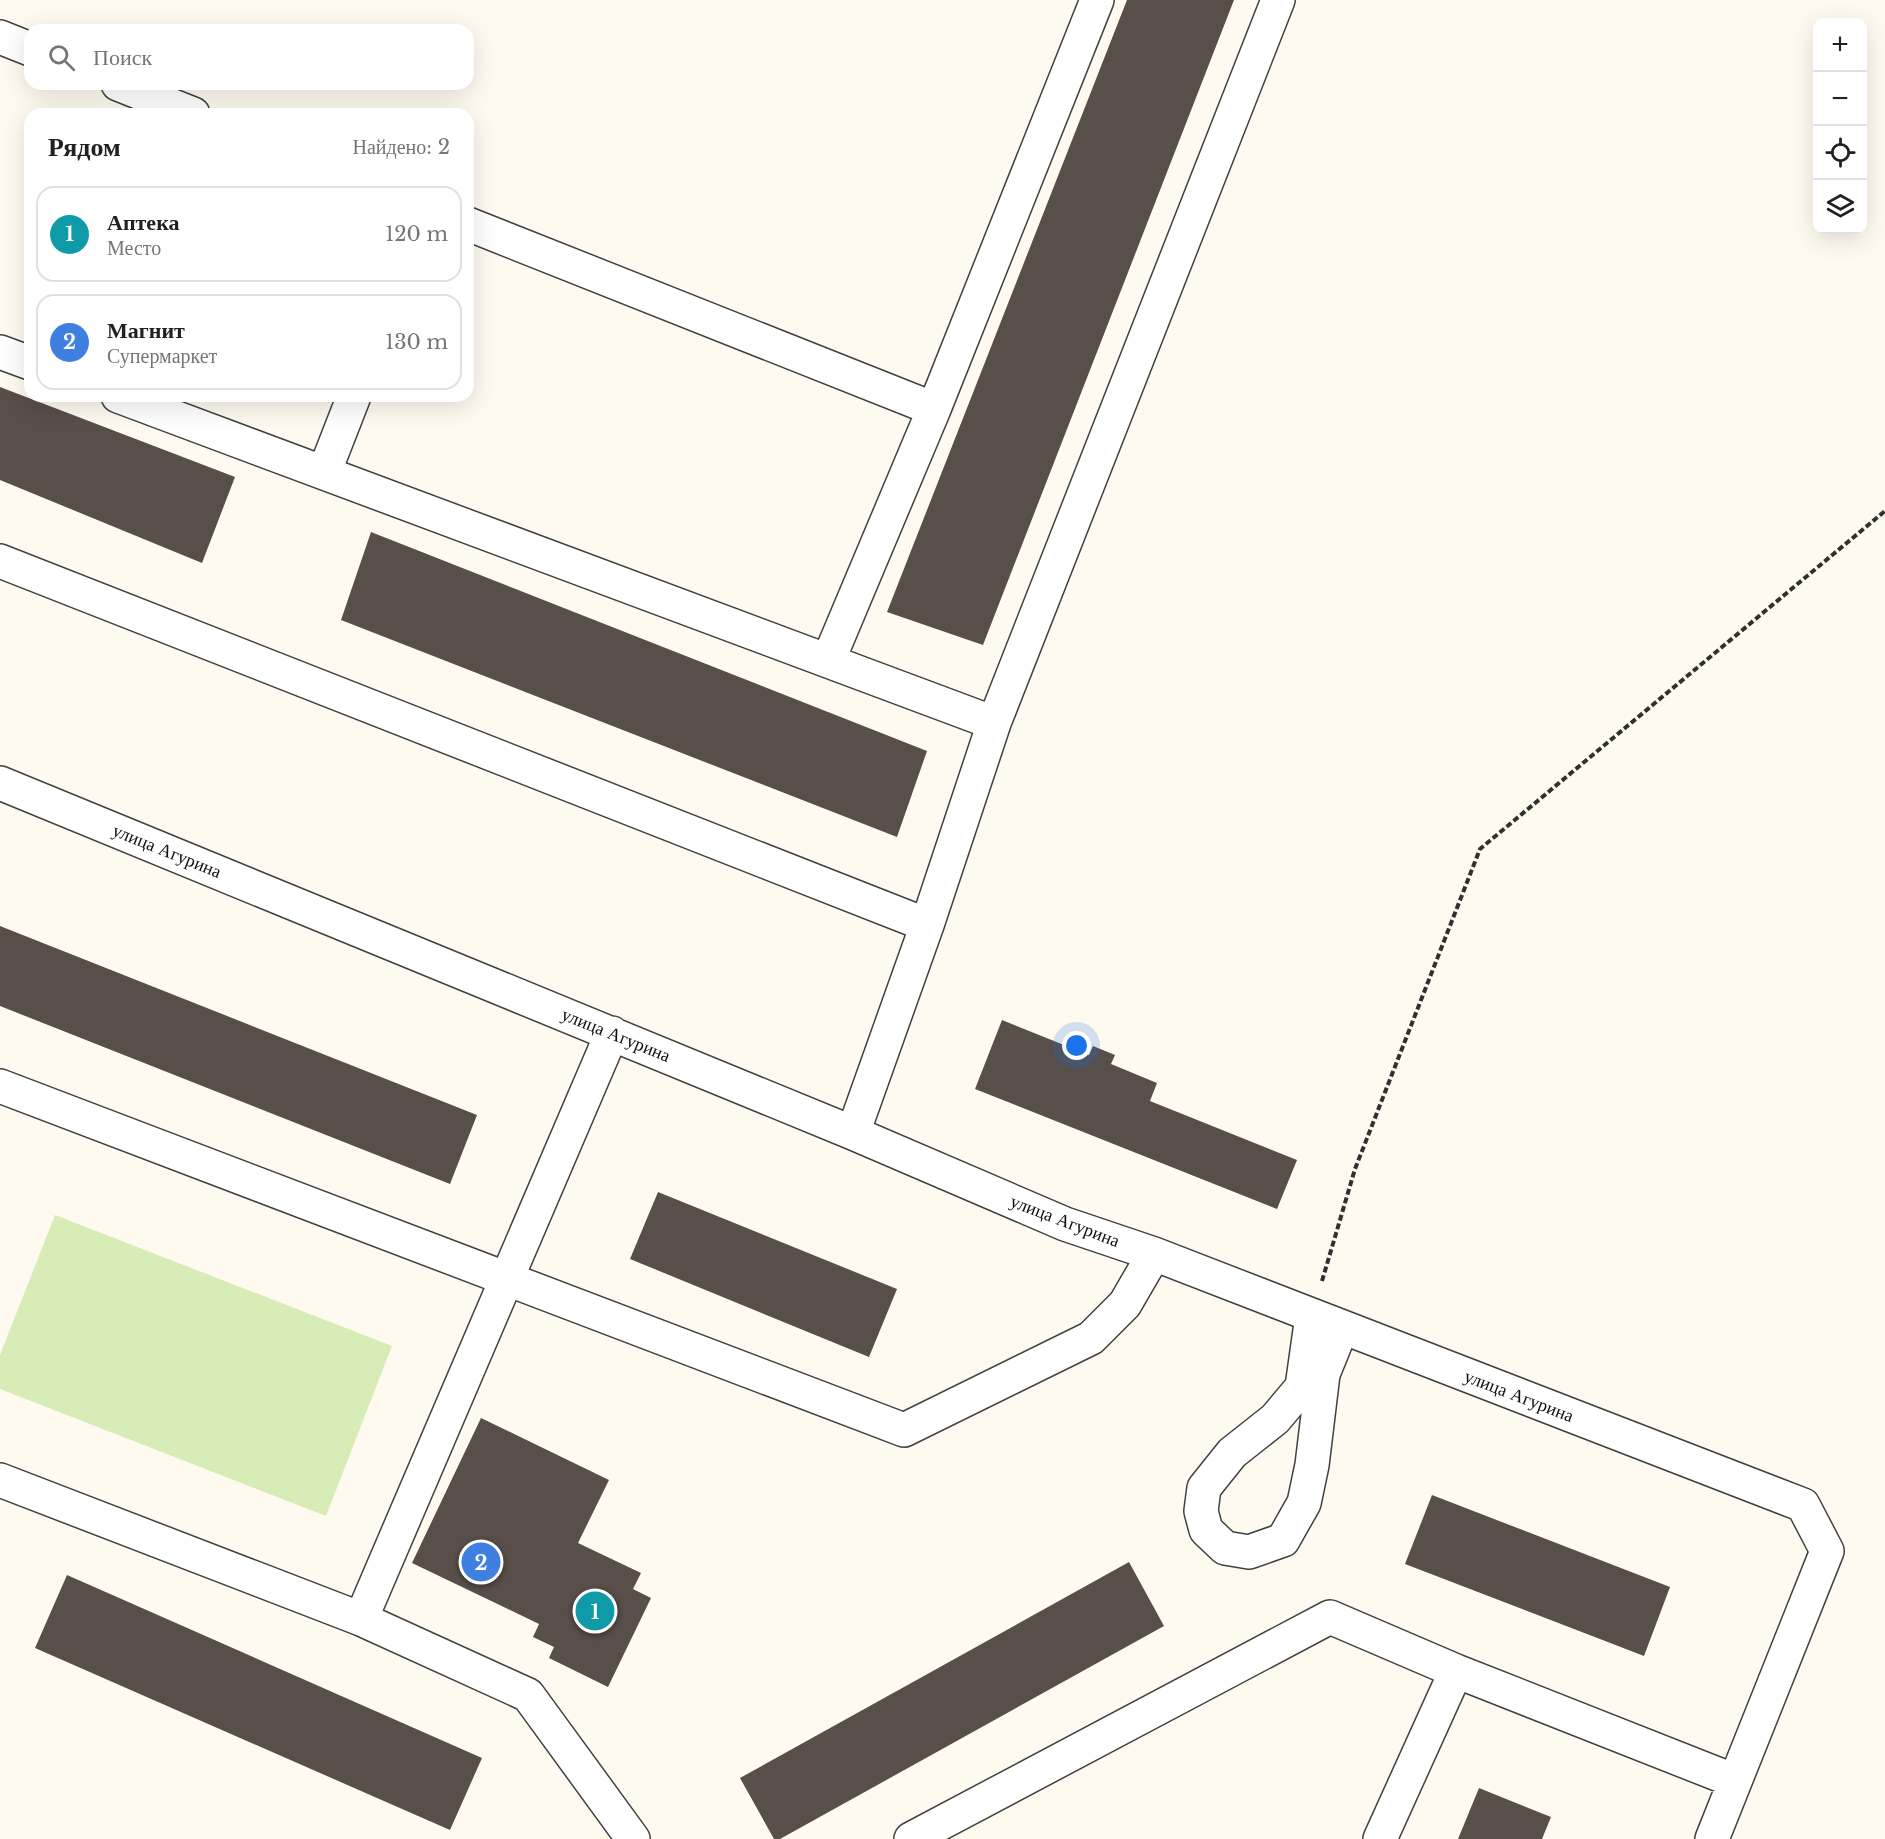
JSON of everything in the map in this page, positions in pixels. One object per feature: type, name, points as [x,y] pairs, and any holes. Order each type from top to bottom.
[{"type":"street","points":[[828,661],[934,409],[1097,0]]},
{"type":"street","points":[[853,1133],[927,925],[994,723],[1278,0]]},
{"type":"street","points":[[0,37],[24,47]]},
{"type":"street","points":[[126,96],[171,108]]},
{"type":"street","points":[[474,226],[934,409]]},
{"type":"street","points":[[0,352],[24,361]]},
{"type":"street","points":[[134,402],[994,723]]},
{"type":"street","points":[[324,473],[352,402]]},
{"type":"street","points":[[0,561],[927,925]]},
{"type":"street","name":"улица Агурина","points":[[0,783],[853,1133],[1065,1224],[1154,1254],[1803,1505],[1827,1551],[1712,1839]]},
{"type":"street","points":[[361,1619],[612,1034]]},
{"type":"street","points":[[0,1086],[508,1277],[904,1430],[1091,1338],[1125,1304],[1154,1254]]},
{"type":"street","points":[[1312,1316],[1302,1387],[1275,1419],[1232,1453],[1204,1488],[1201,1511],[1206,1530],[1225,1548],[1249,1552],[1283,1540],[1304,1503],[1312,1465],[1323,1374],[1342,1328]]},
{"type":"street","points":[[0,1480],[361,1619],[528,1695],[633,1839]]},
{"type":"street","points":[[911,1839],[1330,1617],[1456,1671],[1736,1781]]},
{"type":"street","points":[[1380,1839],[1456,1671]]},
{"type":"path","points":[[1312,1316],[1355,1169],[1480,849],[1885,511]]},
{"type":"green space","points":[[55,1215],[392,1346],[326,1516],[0,1389],[0,1355]]},
{"type":"building","points":[[1127,0],[1234,0],[983,645],[887,612]]},
{"type":"building","points":[[0,387],[24,396],[24,402],[39,402],[235,477],[202,563],[0,480]]},
{"type":"building","points":[[371,532],[927,751],[897,837],[341,620]]},
{"type":"building","points":[[0,926],[477,1115],[450,1184],[0,1006]]},
{"type":"building","points":[[1002,1020],[1089,1055],[1093,1046],[1115,1055],[1111,1064],[1157,1083],[1150,1101],[1297,1160],[1277,1209],[975,1089]]},
{"type":"building","points":[[658,1192],[897,1289],[869,1357],[630,1259]]},
{"type":"building","points":[[481,1418],[609,1480],[578,1543],[641,1573],[633,1589],[651,1598],[608,1687],[549,1658],[554,1647],[533,1637],[539,1624],[412,1563]]},
{"type":"building","points":[[1432,1495],[1670,1587],[1644,1656],[1405,1564]]},
{"type":"building","points":[[1129,1562],[1164,1626],[780,1839],[774,1839],[740,1778]]},
{"type":"building","points":[[67,1575],[482,1758],[450,1830],[35,1648]]},
{"type":"building","points":[[1479,1788],[1551,1817],[1542,1839],[1458,1839]]},
{"type":"place","name":"Магнит","points":[[481,1562]]},
{"type":"place","name":"Аптека","points":[[595,1611]]}]
